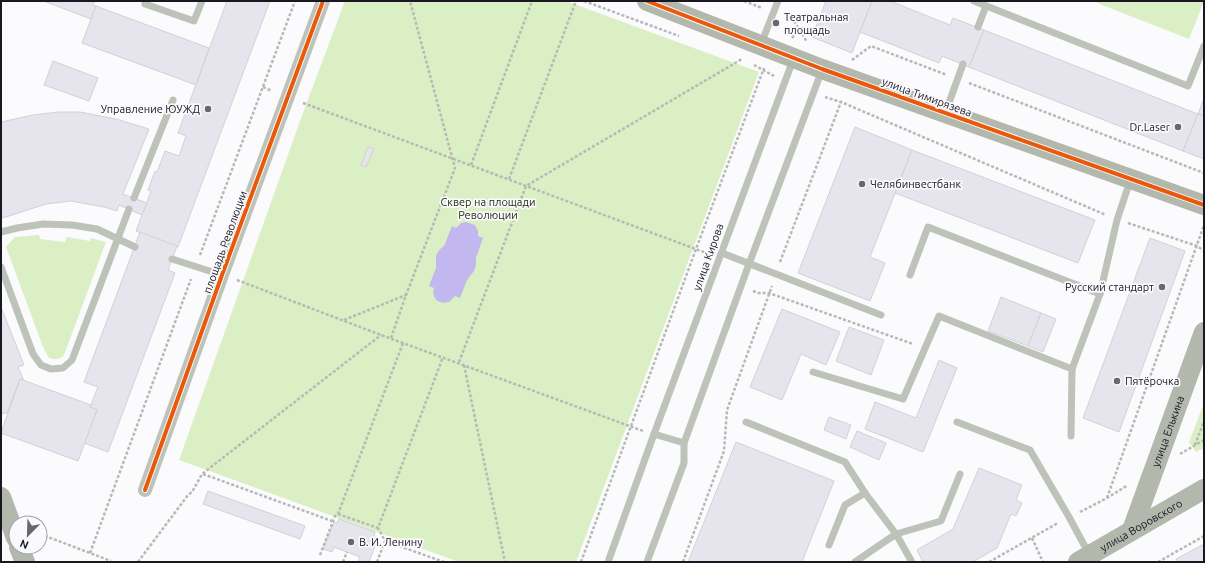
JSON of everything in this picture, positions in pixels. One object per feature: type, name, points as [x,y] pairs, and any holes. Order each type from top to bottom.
[{"type":"street","name":"площадь Революции","points":[[145,490],[222,274],[323,1]]},
{"type":"street","name":"улица Тимирязева","points":[[647,1],[822,69],[1204,205]]},
{"type":"street","name":"улица Елькина","points":[[1132,530],[1204,332]]},
{"type":"street","name":"улица Воровского","points":[[1086,560],[1132,530],[1204,489]]},
{"type":"street","points":[[1,497],[8,516]]},
{"type":"lane","points":[[146,1],[146,4],[194,21],[202,1]]},
{"type":"lane","points":[[760,45],[778,1]]},
{"type":"lane","points":[[974,1],[1188,86],[1204,46]]},
{"type":"lane","points":[[978,27],[986,6]]},
{"type":"lane","name":"улица Кирова","points":[[608,562],[793,58]]},
{"type":"lane","points":[[946,113],[963,64]]},
{"type":"lane","points":[[647,562],[684,463],[684,443],[822,69]]},
{"type":"lane","points":[[134,198],[173,100]]},
{"type":"lane","points":[[1071,436],[1072,369],[1100,294],[1118,220],[1131,179]]},
{"type":"lane","points":[[1,267],[33,354],[41,365],[52,369],[63,368],[72,360],[129,210]]},
{"type":"lane","points":[[1,232],[43,224],[72,225],[97,229],[135,247]]},
{"type":"lane","points":[[910,275],[928,227],[1100,294]]},
{"type":"lane","points":[[722,253],[881,315]]},
{"type":"lane","points":[[172,259],[222,274]]},
{"type":"lane","points":[[813,372],[903,399],[939,316],[1072,369]]},
{"type":"lane","points":[[746,422],[845,462],[865,493],[896,534],[912,562]]},
{"type":"lane","points":[[957,422],[1030,450],[1069,517],[1086,560]]},
{"type":"lane","points":[[654,434],[684,443]]},
{"type":"lane","points":[[855,562],[896,534],[941,521],[960,474]]},
{"type":"lane","points":[[829,545],[845,505],[865,493]]},
{"type":"path","points":[[391,338],[455,168],[410,1]]},
{"type":"path","points":[[471,165],[532,1]]},
{"type":"path","points":[[509,179],[576,1]]},
{"type":"path","points":[[584,1],[682,37]]},
{"type":"path","points":[[800,29],[808,43]]},
{"type":"path","points":[[845,57],[852,60],[871,46],[1204,173]]},
{"type":"path","points":[[734,56],[747,62]]},
{"type":"path","points":[[458,362],[526,186],[742,59]]},
{"type":"path","points":[[752,64],[784,82]]},
{"type":"path","points":[[581,562],[763,69]]},
{"type":"path","points":[[263,87],[710,254],[718,265]]},
{"type":"path","points":[[813,92],[841,102],[1118,220],[1197,246],[1204,251]]},
{"type":"path","points":[[684,562],[724,451],[727,410],[776,274],[841,102]]},
{"type":"path","points":[[1107,498],[1204,225]]},
{"type":"path","points":[[222,274],[381,335],[654,434]]},
{"type":"path","points":[[741,286],[758,293],[769,293],[925,348]]},
{"type":"path","points":[[343,320],[406,295]]},
{"type":"path","points":[[138,562],[188,495],[192,492],[202,474],[381,335]]},
{"type":"path","points":[[320,555],[332,521],[338,514],[403,342]]},
{"type":"path","points":[[378,528],[443,357]]},
{"type":"path","points":[[464,364],[505,562]]},
{"type":"path","points":[[1195,446],[1204,421]]},
{"type":"path","points":[[989,562],[1069,517],[1107,498],[1204,440]]},
{"type":"path","points":[[202,474],[332,521]]},
{"type":"path","points":[[338,514],[378,528],[386,541],[444,562]]},
{"type":"path","points":[[1158,562],[1204,536]]},
{"type":"path","points":[[48,537],[115,562]]},
{"type":"path","points":[[1032,538],[1043,562]]},
{"type":"path","points":[[377,562],[386,541]]},
{"type":"path","points":[[343,562],[347,552]]},
{"type":"green space","name":"Сквер на площади Революции","points":[[345,1],[566,1],[759,72],[576,562],[459,562],[179,460],[304,110]]},
{"type":"green space","points":[[1098,1],[1204,1],[1189,39],[1097,3]]},
{"type":"green space","points":[[39,235],[40,239],[65,242],[67,237],[90,241],[91,238],[106,242],[64,355],[57,359],[49,358],[43,347],[6,247],[15,237]]},
{"type":"green space","points":[[1204,403],[1204,448],[1196,452],[1189,442]]},
{"type":"shaded area","points":[[466,222],[475,225],[478,231],[478,236],[483,238],[476,258],[474,271],[467,280],[460,298],[455,296],[449,302],[439,302],[435,298],[433,292],[434,288],[429,286],[436,268],[436,256],[439,250],[444,246],[452,226],[456,228],[461,223]]},
{"type":"building","points":[[46,1],[95,1],[93,5],[96,6],[91,19]]},
{"type":"building","name":"Управление ЮУЖД","points":[[227,1],[270,1],[178,247],[136,231],[151,191],[148,190],[165,151],[179,156],[186,136],[178,133]]},
{"type":"building","points":[[826,1],[872,1],[852,53],[812,37]]},
{"type":"building","points":[[872,1],[890,1],[950,25],[953,18],[984,30],[969,67],[942,56],[939,63],[860,32]]},
{"type":"building","points":[[96,6],[209,48],[196,85],[82,43]]},
{"type":"building","points":[[984,30],[1198,114],[1183,151],[969,67]]},
{"type":"building","points":[[53,61],[98,78],[89,101],[44,85]]},
{"type":"building","points":[[1204,98],[1204,116],[1198,114]]},
{"type":"building","points":[[58,112],[80,112],[116,119],[149,129],[123,194],[147,203],[142,215],[119,205],[117,211],[71,201],[46,204],[3,218],[1,214],[1,122],[33,115]]},
{"type":"building","points":[[1198,114],[1204,116],[1204,159],[1183,151]]},
{"type":"building","points":[[855,127],[912,150],[870,257],[885,263],[870,301],[798,273]]},
{"type":"building","points":[[368,147],[374,149],[366,167],[361,165]]},
{"type":"building","points":[[912,150],[1095,220],[1078,263],[895,193]]},
{"type":"building","points":[[140,232],[177,246],[168,270],[175,273],[108,452],[84,443],[97,410],[90,407],[98,387],[84,382]]},
{"type":"building","points":[[1150,238],[1185,251],[1119,432],[1083,418]]},
{"type":"building","points":[[1001,297],[1041,313],[1028,346],[988,331]]},
{"type":"building","points":[[1,307],[24,365],[18,367],[24,381],[20,379],[7,413],[1,414]]},
{"type":"building","points":[[782,309],[840,332],[826,365],[801,354],[782,400],[750,387]]},
{"type":"building","points":[[1041,313],[1056,319],[1043,352],[1028,346]]},
{"type":"building","points":[[849,327],[884,340],[871,375],[836,361]]},
{"type":"building","points":[[939,360],[957,368],[923,452],[865,429],[875,402],[916,418]]},
{"type":"building","points":[[20,379],[91,405],[90,407],[97,410],[78,461],[1,433]]},
{"type":"building","points":[[829,417],[851,425],[846,439],[824,430]]},
{"type":"building","points":[[857,431],[886,443],[879,460],[850,447]]},
{"type":"building","points":[[736,442],[834,481],[802,562],[688,562]]},
{"type":"building","points":[[979,468],[1022,485],[1016,500],[1022,503],[1016,516],[1011,514],[997,548],[973,562],[923,562],[917,550],[953,529]]},
{"type":"building","points":[[208,491],[305,526],[300,539],[203,504]]},
{"type":"building","points":[[339,519],[375,532],[374,537],[378,538],[369,562],[358,562],[360,557],[334,547],[332,552],[323,549],[334,522],[337,523]]},
{"type":"building","points":[[1204,544],[1204,562],[1178,562],[1176,559]]},
{"type":"cycle path","points":[[145,490],[323,1]]},
{"type":"cycle path","points":[[647,1],[822,69],[1204,205]]},
{"type":"place","name":"Театральная площадь","points":[[776,23]]},
{"type":"place","name":"Управление ЮУЖД","points":[[208,109]]},
{"type":"place","name":"Dr.Laser","points":[[1178,127]]},
{"type":"place","name":"Челябинвестбанк","points":[[862,184]]},
{"type":"place","name":"Русский стандарт","points":[[1162,287]]},
{"type":"place","name":"Пятёрочка","points":[[1117,381]]},
{"type":"place","name":"В. И. Ленину","points":[[351,542]]}]
